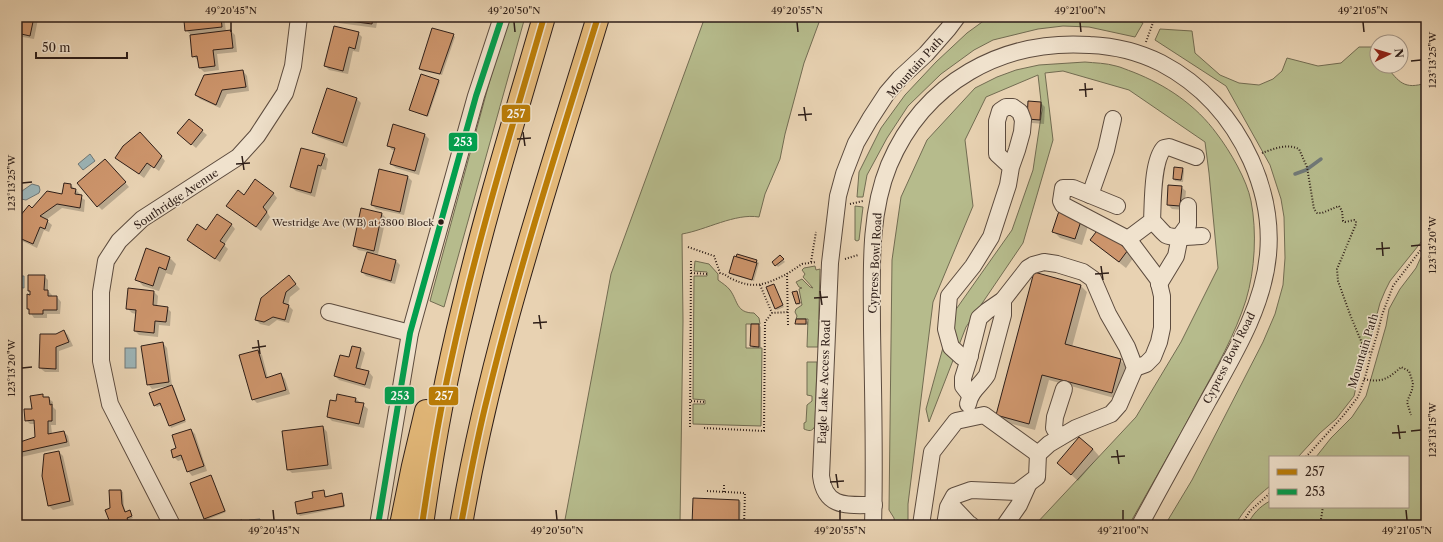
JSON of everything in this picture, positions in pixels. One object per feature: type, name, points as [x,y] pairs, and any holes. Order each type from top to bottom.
[{"type":"highway","points":[[422,525],[434,444],[463,308],[475,260],[544,17]]},
{"type":"highway","points":[[461,525],[484,408],[521,269],[598,17]]},
{"type":"highway","points":[[401,525],[413,466],[444,341],[452,315],[475,260]]},
{"type":"highway","points":[[472,525],[484,408]]},
{"type":"street","name":"Southridge Avenue","points":[[172,525],[110,404],[101,361],[101,292],[106,261],[119,241],[142,219],[238,157],[257,136],[286,93],[293,66],[299,17]]},
{"type":"street","points":[[378,525],[410,333],[474,104],[502,17]]},
{"type":"street","name":"Eagle Lake Access Road","points":[[874,505],[843,504],[837,502],[826,494],[822,488],[821,482],[830,263],[838,196],[844,174],[856,143],[887,93],[900,78],[926,54],[957,17]]},
{"type":"street","name":"Cypress Bowl Road","points":[[873,525],[873,256],[876,214],[881,190],[888,168],[897,148],[909,128],[925,108],[960,78],[1002,56],[1025,49],[1049,45],[1072,44],[1118,48],[1141,54],[1178,73],[1216,104],[1232,124],[1250,157],[1264,198],[1268,226],[1268,253],[1265,278],[1257,304],[1243,335],[1140,525]]},
{"type":"street","points":[[1090,195],[1106,150],[1113,119]]},
{"type":"street","points":[[1128,240],[1152,221],[1154,189],[1160,152],[1164,148],[1169,147],[1196,157]]},
{"type":"street","points":[[970,356],[962,357],[951,347],[946,329],[949,296],[973,266],[991,237],[1008,185],[1011,167]]},
{"type":"street","points":[[1117,206],[1073,188],[1064,188],[1061,201],[1063,205],[1128,240],[1158,279],[1162,296],[1162,328],[1159,342],[1153,357],[1146,364],[1135,368]]},
{"type":"street","points":[[1159,284],[1176,256],[1180,237],[1188,225],[1188,206]]},
{"type":"street","points":[[1152,221],[1167,235],[1180,237],[1202,236]]},
{"type":"street","points":[[945,525],[950,504],[954,496],[971,490],[1017,492],[1037,477],[1038,454],[1049,444],[1076,428],[1111,414],[1119,405],[1135,368],[1127,347],[1108,314],[1093,279],[1084,272],[1057,264],[1044,262],[1032,265],[1028,268],[1003,300],[979,318],[963,378],[963,386],[970,395]]},
{"type":"street","points":[[964,419],[970,395],[987,375],[1003,315],[1003,300]]},
{"type":"street","points":[[329,312],[410,333]]},
{"type":"street","points":[[1060,437],[1054,428],[1055,417],[1064,389]]},
{"type":"street","points":[[921,525],[932,452],[956,421],[984,415],[1038,454]]},
{"type":"street","points":[[1005,525],[1019,505],[1029,483]]},
{"type":"street","points":[[950,504],[971,525]]},
{"type":"path","points":[[1141,54],[1155,17]]},
{"type":"path","points":[[1250,157],[1276,148],[1294,146],[1298,149],[1307,167],[1311,185],[1312,204],[1317,213],[1322,213],[1339,206],[1342,211],[1343,221],[1356,221],[1337,269],[1338,281],[1362,343],[1371,354]]},
{"type":"path","points":[[846,205],[847,200]]},
{"type":"path","points":[[811,262],[816,232]]},
{"type":"path","name":"Mountain Path","points":[[1307,456],[1344,416],[1358,397],[1382,315],[1393,286],[1426,242]]},
{"type":"path","points":[[688,247],[714,256],[720,273],[755,286],[773,281],[787,274],[797,266],[815,262]]},
{"type":"path","points":[[839,260],[859,255],[873,256]]},
{"type":"path","points":[[690,427],[692,260]]},
{"type":"path","points":[[691,273],[708,274]]},
{"type":"path","points":[[787,274],[788,326]]},
{"type":"path","points":[[760,284],[772,313]]},
{"type":"path","points":[[704,428],[764,431],[765,322],[772,313],[788,312]]},
{"type":"path","points":[[1364,379],[1372,382],[1378,381],[1389,377],[1401,367],[1404,367],[1409,372],[1413,383],[1407,402],[1411,415]]},
{"type":"path","points":[[690,401],[706,402]]},
{"type":"path","points":[[724,485],[724,492]]},
{"type":"path","points":[[707,491],[745,493],[744,525]]},
{"type":"path","points":[[1241,525],[1250,511],[1269,494]]},
{"type":"path","points":[[1320,525],[1323,508]]},
{"type":"green space","points":[[507,17],[525,17],[444,307],[430,301]]},
{"type":"green space","points":[[705,17],[821,17],[804,63],[785,134],[780,159],[765,194],[759,217],[740,217],[682,234],[683,321],[680,525],[564,525],[611,274]]},
{"type":"green space","points":[[989,17],[1129,17],[1143,23],[1135,37],[1089,27],[1063,26],[1038,29],[993,40],[974,50],[941,74],[908,106],[887,138],[867,175],[863,197],[857,197],[859,172],[881,128],[905,95],[936,62],[967,33]]},
{"type":"green space","points":[[1160,29],[1192,31],[1195,53],[1220,75],[1239,83],[1259,85],[1273,79],[1282,71],[1287,58],[1318,66],[1341,63],[1359,47],[1369,47],[1369,74],[1393,74],[1403,83],[1412,86],[1426,83],[1426,236],[1390,281],[1385,291],[1380,303],[1370,341],[1362,361],[1354,396],[1336,419],[1320,433],[1299,456],[1269,456],[1269,487],[1259,495],[1243,513],[1235,525],[1165,525],[1192,480],[1263,342],[1275,314],[1283,285],[1285,258],[1284,217],[1281,199],[1270,165],[1226,86],[1155,40]]},
{"type":"green space","points":[[1085,62],[1120,67],[1145,77],[1169,90],[1200,114],[1217,134],[1227,149],[1246,184],[1253,213],[1253,264],[1249,288],[1242,313],[1212,376],[1129,525],[1035,525],[1136,417],[1181,342],[1218,268],[1209,173],[1205,142],[1129,90],[1063,71],[1045,73],[1053,140],[1023,243],[966,327],[929,422],[926,409],[952,315],[1012,230],[1033,170],[1042,110],[1038,75],[986,97],[965,140],[973,206],[933,302],[908,504],[908,525],[895,525],[894,518],[889,510],[892,260],[901,197],[927,140],[975,88],[997,77],[1016,70],[1039,65]]},
{"type":"green space","points":[[855,206],[863,207],[859,240],[857,241],[855,240]]},
{"type":"green space","points":[[1426,251],[1426,525],[1247,525],[1257,511],[1269,502],[1269,508],[1409,508],[1409,456],[1317,456],[1331,438],[1352,417],[1366,396],[1386,326],[1389,309],[1400,289],[1416,268],[1421,257]]},
{"type":"green space","points":[[695,261],[709,264],[718,274],[718,280],[733,294],[738,306],[744,311],[754,313],[759,318],[760,324],[746,324],[746,348],[762,348],[761,426],[693,424],[693,404],[705,404],[705,400],[693,399],[694,276],[707,276],[707,272],[694,271]]},
{"type":"green space","points":[[815,266],[816,270],[820,269],[818,347],[807,347],[808,319],[796,319],[796,309],[802,305],[799,289],[802,288],[799,287],[796,282],[802,279],[813,288],[803,277],[805,274],[802,270],[804,268]]},
{"type":"green space","points":[[807,362],[817,362],[815,426],[810,430],[804,429],[807,405],[812,401],[812,396],[807,395]]},
{"type":"water","points":[[90,154],[95,161],[83,170],[78,164]]},
{"type":"water","points":[[32,184],[39,186],[39,193],[26,200],[21,199],[20,194],[22,191]]},
{"type":"water","points":[[24,276],[24,288],[17,287],[17,277]]},
{"type":"water","points":[[125,348],[136,348],[136,368],[125,368]]},
{"type":"water","points":[[260,519],[261,525],[250,525],[249,520]]},
{"type":"building","points":[[17,17],[34,17],[30,36],[17,33]]},
{"type":"building","points":[[191,17],[221,17],[222,27],[185,31],[184,21],[192,20]]},
{"type":"building","points":[[334,17],[373,17],[372,24],[334,19]]},
{"type":"building","points":[[334,26],[359,32],[355,49],[349,47],[343,71],[324,66]]},
{"type":"building","points":[[432,28],[454,34],[440,74],[419,69]]},
{"type":"building","points":[[231,30],[233,48],[213,50],[215,66],[199,68],[197,56],[192,57],[190,35]]},
{"type":"building","points":[[243,70],[246,87],[222,90],[216,105],[195,95],[204,75]]},
{"type":"building","points":[[421,74],[439,80],[427,116],[409,110]]},
{"type":"building","points":[[327,88],[357,98],[343,143],[312,133]]},
{"type":"building","points":[[1028,101],[1041,102],[1040,120],[1027,119]]},
{"type":"building","points":[[189,119],[203,130],[191,145],[177,133]]},
{"type":"building","points":[[393,124],[425,134],[415,171],[390,164],[395,148],[387,146]]},
{"type":"building","points":[[140,132],[162,156],[154,168],[147,163],[139,174],[115,158],[123,146]]},
{"type":"building","points":[[301,148],[325,154],[321,166],[318,165],[311,193],[290,187]]},
{"type":"building","points":[[105,159],[126,182],[97,207],[77,183]]},
{"type":"building","points":[[1174,167],[1183,168],[1181,180],[1173,179]]},
{"type":"building","points":[[379,169],[408,176],[400,212],[371,205]]},
{"type":"building","points":[[255,179],[274,193],[263,207],[267,212],[256,227],[226,206],[238,190],[244,195]]},
{"type":"building","points":[[64,183],[71,184],[71,188],[76,189],[75,194],[82,195],[80,208],[57,204],[40,216],[48,220],[45,229],[40,227],[33,244],[17,237],[17,223],[20,216],[29,205],[32,208],[47,191],[62,194]]},
{"type":"building","points":[[1168,185],[1182,186],[1180,206],[1167,205]]},
{"type":"building","points":[[361,208],[382,213],[374,251],[353,246]]},
{"type":"building","points":[[1059,211],[1082,218],[1075,239],[1052,232]]},
{"type":"building","points":[[217,214],[232,224],[220,241],[225,244],[215,259],[187,240],[197,224],[206,230]]},
{"type":"building","points":[[1099,228],[1128,250],[1119,262],[1090,240]]},
{"type":"building","points":[[146,248],[170,257],[166,270],[159,267],[153,286],[135,280]]},
{"type":"building","points":[[367,252],[396,260],[391,281],[361,272]]},
{"type":"building","points":[[737,254],[757,260],[756,263],[736,257]]},
{"type":"building","points":[[780,255],[784,259],[775,266],[772,262]]},
{"type":"building","points":[[734,256],[757,263],[752,280],[729,273]]},
{"type":"building","points":[[1034,272],[1081,285],[1065,344],[1121,359],[1112,393],[1042,375],[1029,424],[996,415]]},
{"type":"building","points":[[28,275],[45,275],[44,290],[48,290],[48,296],[57,296],[57,310],[43,310],[43,314],[29,314],[29,309],[27,309],[27,294],[30,295],[30,291],[28,291]]},
{"type":"building","points":[[289,275],[296,284],[286,292],[283,303],[289,305],[285,320],[273,317],[264,322],[255,320],[261,298]]},
{"type":"building","points":[[774,284],[783,305],[775,309],[766,287]]},
{"type":"building","points":[[128,288],[154,291],[153,305],[168,307],[166,322],[155,321],[154,333],[134,331],[136,310],[126,309]]},
{"type":"building","points":[[797,291],[800,303],[796,304],[792,292]]},
{"type":"building","points":[[796,319],[806,319],[806,324],[795,324]]},
{"type":"building","points":[[751,324],[759,324],[759,347],[750,346]]},
{"type":"building","points":[[64,330],[69,342],[56,347],[56,369],[39,368],[40,334],[56,334]]},
{"type":"building","points":[[163,342],[169,382],[147,385],[141,346]]},
{"type":"building","points":[[352,346],[361,348],[356,368],[369,371],[365,385],[334,376],[340,355],[349,357]]},
{"type":"building","points":[[258,350],[266,378],[281,373],[286,390],[252,400],[239,355]]},
{"type":"building","points":[[172,385],[185,420],[169,426],[160,403],[154,406],[149,393]]},
{"type":"building","points":[[43,394],[43,397],[49,397],[50,405],[52,404],[52,421],[48,421],[48,434],[64,431],[67,442],[17,453],[17,443],[35,437],[34,420],[25,421],[24,409],[32,409],[30,396]]},
{"type":"building","points":[[337,394],[356,398],[355,402],[364,403],[359,424],[327,417],[330,400],[336,401]]},
{"type":"building","points":[[323,426],[328,465],[287,470],[282,431]]},
{"type":"building","points":[[191,429],[204,466],[187,472],[181,455],[173,458],[171,450],[176,448],[172,435]]},
{"type":"building","points":[[1079,437],[1093,449],[1071,475],[1057,463]]},
{"type":"building","points":[[59,451],[70,501],[48,506],[42,476],[44,454]]},
{"type":"building","points":[[211,475],[225,511],[204,519],[190,483]]},
{"type":"building","points":[[109,490],[121,490],[122,504],[125,512],[130,510],[132,516],[127,518],[130,525],[111,525],[105,510],[110,508]]},
{"type":"building","points":[[324,490],[325,497],[342,493],[344,506],[297,514],[295,502],[313,498],[312,492]]},
{"type":"building","points":[[693,498],[739,500],[739,525],[692,525]]},
{"type":"building","points":[[242,520],[243,525],[224,524]]},
{"type":"waterway","points":[[1295,174],[1306,170],[1321,159]]},
{"type":"transit line","name":"253","points":[[378,525],[410,333],[476,96],[502,17]]},
{"type":"transit line","name":"257","points":[[422,525],[447,381],[471,274],[494,188],[544,17]]},
{"type":"transit line","name":"257","points":[[461,525],[480,427],[500,347],[540,205],[598,17]]},
{"type":"place","name":"Westridge Ave (WB) at 3800 Block","points":[[441,222]]}]
